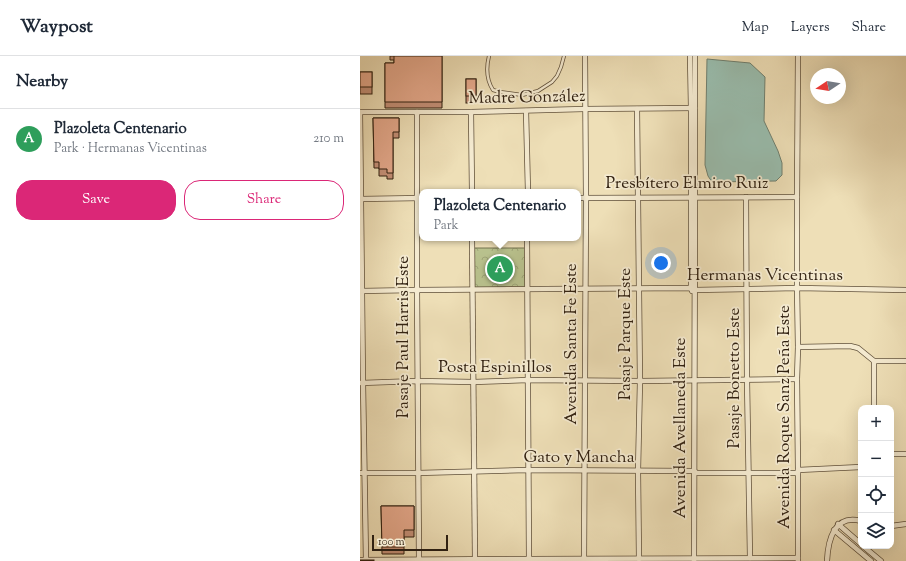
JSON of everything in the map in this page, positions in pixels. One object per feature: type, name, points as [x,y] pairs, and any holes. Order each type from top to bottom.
[{"type":"street","name":"Avenida Santa Fe Este","points":[[584,560],[586,198],[584,109],[585,56]]},
{"type":"street","name":"Avenida Avellaneda Este","points":[[690,56],[693,108]]},
{"type":"street","name":"Avenida Avellaneda Este","points":[[693,560],[695,296],[692,289],[693,108],[695,56]]},
{"type":"street","name":"Avenida Roque Sanz Peña Este","points":[[798,56],[798,560]]},
{"type":"street","name":"Pasaje Parque Este","points":[[637,108],[640,381],[638,471],[639,559]]},
{"type":"street","name":"Madre González","points":[[360,112],[471,112],[693,108]]},
{"type":"street","points":[[526,111],[528,189]]},
{"type":"street","points":[[360,112],[362,473],[366,560]]},
{"type":"street","name":"Pasaje Paul Harris Este","points":[[417,112],[419,198],[416,290],[419,560]]},
{"type":"street","points":[[471,112],[472,189]]},
{"type":"street","name":"Pasaje Bonetto Este","points":[[746,197],[750,558]]},
{"type":"street","name":"Presbítero Elmiro Ruiz","points":[[581,198],[797,197]]},
{"type":"street","points":[[360,198],[419,198]]},
{"type":"street","points":[[472,241],[475,560]]},
{"type":"street","points":[[527,241],[529,559]]},
{"type":"street","name":"Hermanas Vicentinas","points":[[361,291],[747,288],[906,290]]},
{"type":"street","points":[[798,348],[850,346],[858,348],[874,361],[906,361]]},
{"type":"street","points":[[874,361],[874,405]]},
{"type":"street","name":"Posta Espinillos","points":[[361,383],[417,381],[474,382],[528,380],[640,381],[797,379]]},
{"type":"street","points":[[894,454],[906,454]]},
{"type":"street","name":"Gato y Mancha","points":[[362,473],[528,470],[694,471],[697,473],[748,474],[858,467]]},
{"type":"street","points":[[827,561],[831,537],[838,524],[847,520],[858,520]]},
{"type":"street","points":[[838,524],[858,542]]},
{"type":"street","points":[[894,526],[906,524]]},
{"type":"street","points":[[834,530],[871,561]]},
{"type":"street","points":[[867,549],[881,561]]},
{"type":"street","points":[[360,560],[693,560],[750,558],[798,560]]},
{"type":"lane","points":[[489,56],[487,65],[488,83],[492,90],[522,95],[538,91],[552,82],[557,76],[564,56]]},
{"type":"green space","points":[[472,248],[527,248],[528,289],[473,289]]},
{"type":"shaded area","points":[[707,59],[750,63],[765,77],[764,121],[782,163],[782,175],[776,181],[712,182],[708,176],[705,165]]},
{"type":"building","points":[[394,56],[442,56],[442,102],[385,102],[385,63],[394,63]]},
{"type":"building","points":[[360,72],[372,72],[372,87],[360,87]]},
{"type":"building","points":[[466,79],[476,79],[476,96],[466,96]]},
{"type":"building","points":[[373,118],[399,118],[399,132],[393,132],[393,173],[387,173],[387,169],[379,169],[379,162],[374,162]]},
{"type":"building","points":[[381,506],[414,506],[414,530],[404,530],[404,547],[382,547]]},
{"type":"building","points":[[374,560],[374,561],[360,561]]},
{"type":"place","name":"Plazoleta Centenario","points":[[500,269]]}]
